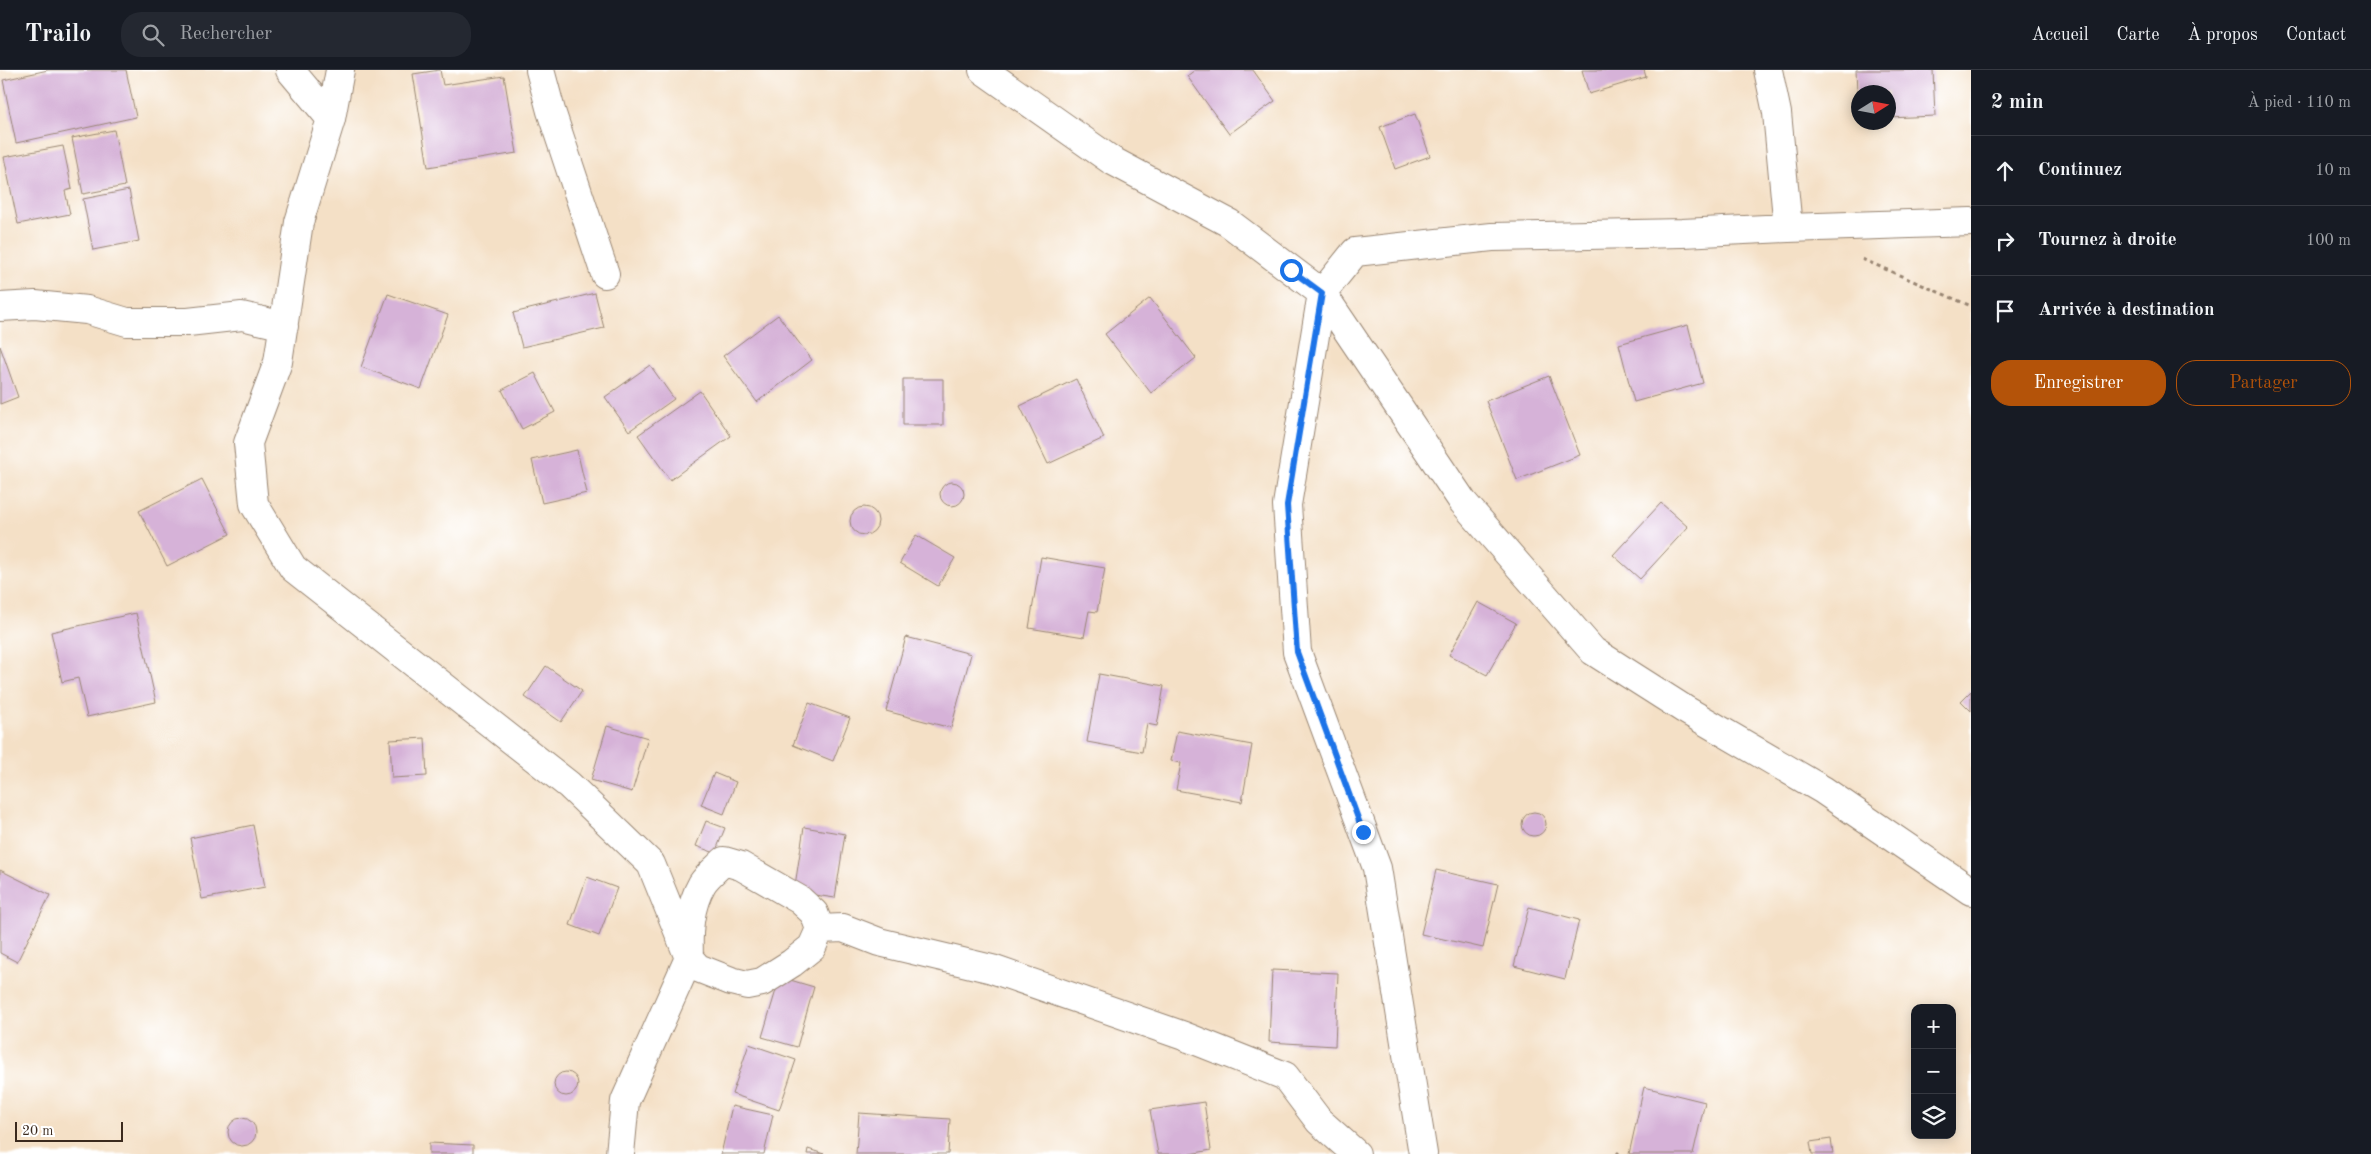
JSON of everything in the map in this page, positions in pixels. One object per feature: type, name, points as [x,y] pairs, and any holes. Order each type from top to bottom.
[{"type":"street","points":[[290,70],[331,119]]},
{"type":"street","points":[[340,70],[331,119],[300,222],[278,362],[248,443],[254,504],[293,568],[569,785],[651,864],[689,958],[698,968],[747,985],[762,982],[792,964],[812,947],[820,929],[814,912],[800,900],[783,892],[773,882],[741,866],[724,861],[703,883],[694,904],[688,928],[689,958],[625,1101],[620,1154]]},
{"type":"street","points":[[540,70],[551,111],[605,274]]},
{"type":"street","points":[[983,70],[1111,160],[1229,223],[1322,293],[1463,502],[1593,650],[1684,709],[1823,790],[1971,891]]},
{"type":"street","points":[[1768,70],[1777,113],[1788,228]]},
{"type":"street","points":[[1423,1154],[1376,868],[1297,652],[1287,505],[1322,293],[1355,252],[1492,238],[1971,222]]},
{"type":"street","points":[[0,307],[35,305],[87,310],[127,322],[188,322],[242,316],[284,326]]},
{"type":"street","points":[[820,929],[843,928],[879,942],[992,970],[1184,1036],[1285,1076],[1319,1121],[1356,1154]]},
{"type":"path","points":[[1861,259],[1971,306]]},
{"type":"building","points":[[48,70],[126,70],[136,117],[16,143],[3,80]]},
{"type":"building","points":[[440,70],[443,85],[504,76],[517,153],[428,167],[413,74]]},
{"type":"building","points":[[1195,70],[1253,70],[1275,101],[1229,134],[1187,76]]},
{"type":"building","points":[[1582,70],[1644,70],[1646,77],[1589,94]]},
{"type":"building","points":[[1856,70],[1933,70],[1935,116],[1896,118],[1896,85],[1857,85]]},
{"type":"building","points":[[1415,114],[1430,156],[1395,169],[1380,127]]},
{"type":"building","points":[[114,130],[125,186],[83,194],[72,138]]},
{"type":"building","points":[[63,146],[72,189],[65,191],[70,214],[18,224],[4,157]]},
{"type":"building","points":[[129,190],[139,241],[93,250],[83,199]]},
{"type":"building","points":[[595,293],[604,328],[522,347],[513,313]]},
{"type":"building","points":[[388,294],[448,315],[421,389],[361,367]]},
{"type":"building","points":[[1150,298],[1196,358],[1151,393],[1105,334]]},
{"type":"building","points":[[778,315],[812,360],[757,402],[723,356]]},
{"type":"building","points":[[1688,325],[1703,383],[1634,402],[1619,344]]},
{"type":"building","points":[[0,346],[18,397],[0,404]]},
{"type":"building","points":[[650,365],[674,399],[629,431],[605,397]]},
{"type":"building","points":[[535,373],[555,412],[522,429],[502,390]]},
{"type":"building","points":[[1549,376],[1580,455],[1517,480],[1486,401]]},
{"type":"building","points":[[903,379],[943,379],[943,425],[903,425]]},
{"type":"building","points":[[1076,379],[1104,438],[1048,464],[1020,406]]},
{"type":"building","points":[[700,391],[731,436],[670,480],[638,435]]},
{"type":"building","points":[[577,450],[587,493],[542,503],[532,460]]},
{"type":"building","points":[[202,479],[230,534],[167,566],[139,511]]},
{"type":"building","points":[[952,482],[961,485],[964,494],[961,503],[952,506],[943,503],[940,494],[943,485]]},
{"type":"building","points":[[1661,503],[1688,527],[1640,579],[1613,555]]},
{"type":"building","points":[[864,507],[874,511],[878,521],[874,531],[864,535],[854,531],[850,521],[854,511]]},
{"type":"building","points":[[916,535],[955,558],[938,586],[900,563]]},
{"type":"building","points":[[1041,557],[1105,568],[1097,612],[1089,611],[1084,637],[1029,628]]},
{"type":"building","points":[[1478,602],[1516,623],[1487,675],[1449,655]]},
{"type":"building","points":[[136,613],[156,702],[87,717],[78,678],[62,682],[51,632]]},
{"type":"building","points":[[906,637],[971,654],[951,728],[886,711]]},
{"type":"building","points":[[546,666],[582,691],[561,722],[525,697]]},
{"type":"building","points":[[1099,674],[1164,686],[1157,726],[1147,724],[1142,752],[1087,742]]},
{"type":"building","points":[[1971,691],[1971,711],[1961,701]]},
{"type":"building","points":[[809,703],[850,718],[833,761],[793,745]]},
{"type":"building","points":[[607,726],[648,738],[632,792],[591,780]]},
{"type":"building","points":[[1177,731],[1252,745],[1242,802],[1176,790],[1181,763],[1171,761]]},
{"type":"building","points":[[425,738],[427,776],[392,778],[390,740]]},
{"type":"building","points":[[714,773],[736,782],[724,814],[701,805]]},
{"type":"building","points":[[1534,812],[1543,815],[1546,824],[1543,833],[1534,836],[1525,833],[1522,824],[1525,815]]},
{"type":"building","points":[[706,821],[725,828],[715,853],[696,846]]},
{"type":"building","points":[[253,825],[265,887],[202,899],[190,838]]},
{"type":"building","points":[[804,827],[845,834],[835,898],[794,892]]},
{"type":"building","points":[[0,870],[50,895],[17,962],[0,953]]},
{"type":"building","points":[[1436,870],[1498,884],[1483,948],[1421,934]]},
{"type":"building","points":[[587,877],[617,888],[599,936],[570,925]]},
{"type":"building","points":[[1529,907],[1579,920],[1565,979],[1514,966]]},
{"type":"building","points":[[1272,970],[1338,973],[1335,1046],[1269,1042]]},
{"type":"building","points":[[780,977],[814,987],[797,1047],[762,1037]]},
{"type":"building","points":[[749,1044],[796,1060],[779,1110],[732,1094]]},
{"type":"building","points":[[566,1072],[571,1073],[577,1079],[577,1089],[571,1095],[566,1096],[561,1095],[555,1089],[554,1084],[555,1079],[561,1073]]},
{"type":"building","points":[[1644,1087],[1705,1102],[1693,1154],[1629,1154]]},
{"type":"building","points":[[1204,1102],[1211,1150],[1190,1154],[1158,1154],[1150,1110]]},
{"type":"building","points":[[732,1106],[773,1115],[764,1154],[721,1154]]},
{"type":"building","points":[[859,1113],[950,1119],[948,1154],[856,1154]]},
{"type":"building","points":[[242,1118],[252,1122],[256,1132],[252,1142],[242,1146],[232,1142],[228,1132],[232,1122]]},
{"type":"building","points":[[1831,1139],[1833,1154],[1812,1154],[1810,1142]]},
{"type":"building","points":[[429,1143],[473,1145],[473,1154],[429,1154]]},
{"type":"building","points":[[808,1149],[824,1154],[807,1154]]},
{"type":"route","points":[[1291,270],[1322,293],[1287,505],[1297,652],[1363,832]]}]
